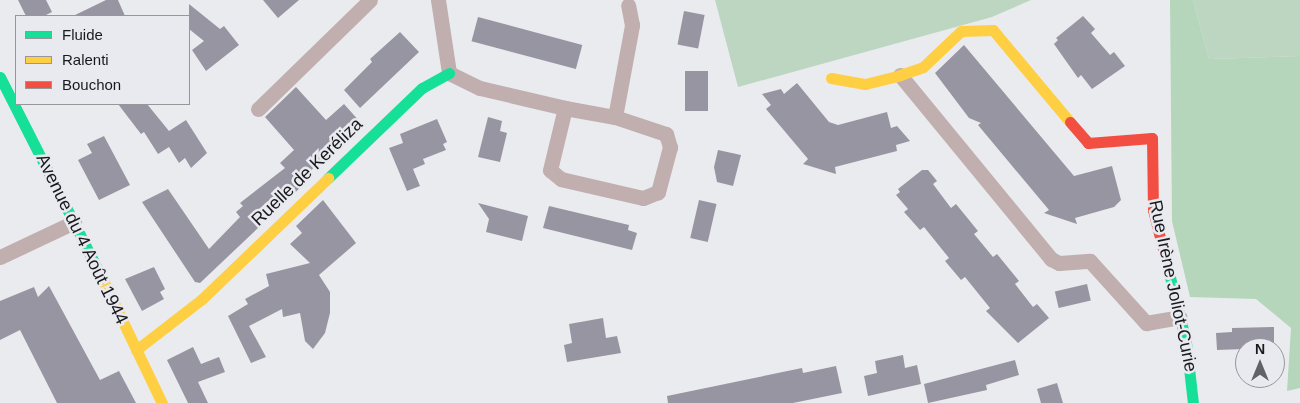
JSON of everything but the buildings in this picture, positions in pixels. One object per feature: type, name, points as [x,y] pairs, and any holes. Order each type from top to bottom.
[{"type":"street","points":[[258,110],[370,0]]},
{"type":"street","points":[[438,0],[449,73],[480,88],[565,108],[615,117],[666,134],[670,147],[658,192],[643,198],[561,179],[550,170],[565,108]]},
{"type":"street","points":[[615,117],[632,26],[628,5]]},
{"type":"street","name":"Rue Irène Joliot-Curie","points":[[900,75],[924,67],[961,30],[993,30],[1088,143],[1152,138],[1154,210],[1180,317],[1192,379],[1193,403]]},
{"type":"street","name":"Ruelle de Keréliza","points":[[136,350],[202,299],[422,88],[449,73]]},
{"type":"street","points":[[831,78],[865,84],[900,75],[1050,259],[1059,263],[1090,261],[1146,323],[1180,317]]},
{"type":"street","name":"Avenue du 4 Août 1944","points":[[0,77],[74,222],[162,403]]},
{"type":"street","points":[[0,257],[74,222]]},
{"type":"green space","points":[[715,0],[1031,0],[992,17],[738,87]]},
{"type":"green space","points":[[1170,0],[1193,0],[1209,59],[1300,56],[1300,388],[1287,391],[1291,328],[1256,299],[1190,297],[1172,221]]},
{"type":"green space","points":[[1193,0],[1300,0],[1300,56],[1209,59]]},
{"type":"traffic: fast","points":[[328,178],[422,88],[449,73]]},
{"type":"traffic: fast","points":[[0,77],[102,278]]},
{"type":"traffic: fast","points":[[1166,261],[1186,342],[1193,403]]},
{"type":"traffic: slow","points":[[831,78],[865,84],[900,75],[923,67],[961,31],[993,30],[1070,122]]},
{"type":"traffic: slow","points":[[136,350],[202,299],[328,178]]},
{"type":"traffic: slow","points":[[102,278],[162,403]]},
{"type":"traffic: jam","points":[[1070,122],[1088,143],[1152,138],[1153,210],[1166,261]]}]
